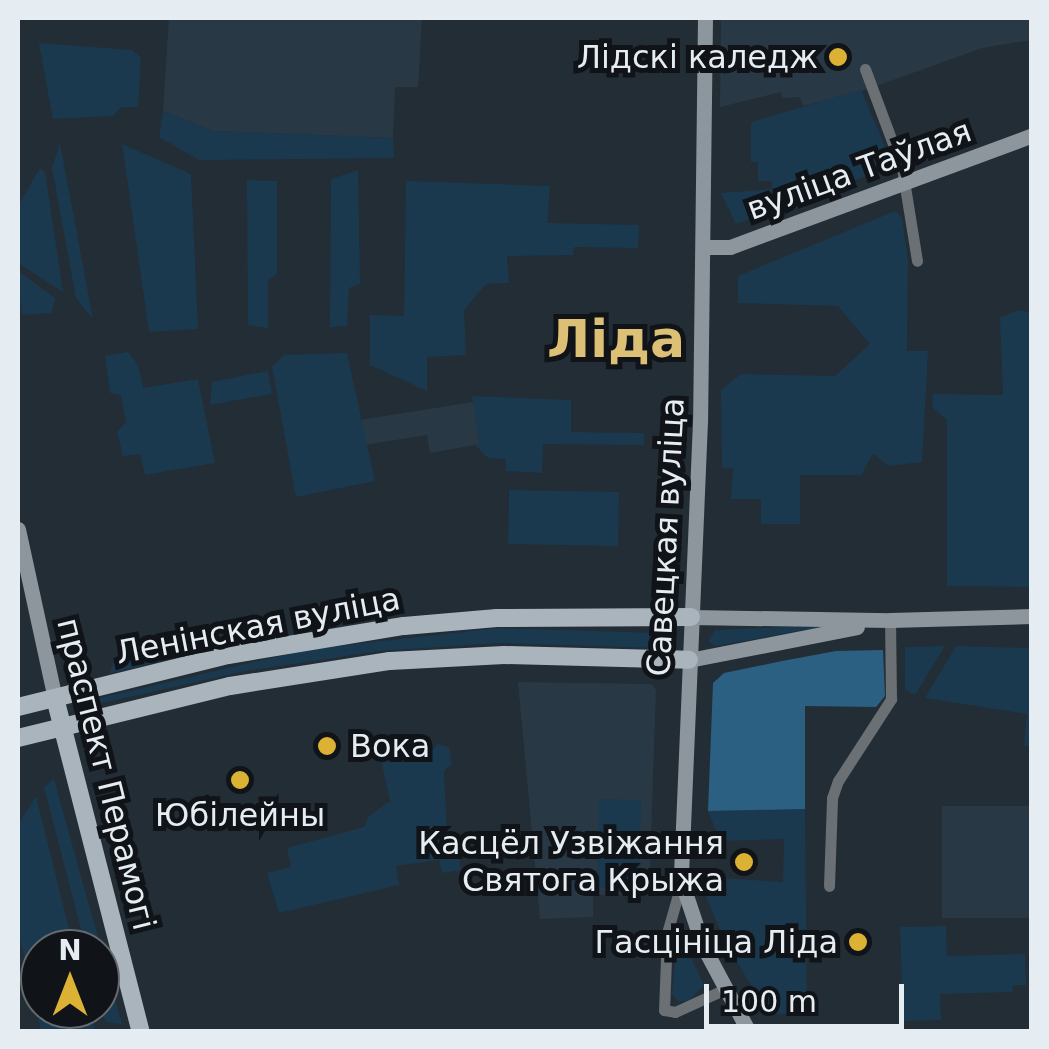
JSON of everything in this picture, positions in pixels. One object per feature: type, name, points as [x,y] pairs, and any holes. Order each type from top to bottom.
[{"type":"main road","name":"Савецкая вуліца","points":[[705,18],[704,247],[681,880],[691,920],[723,990],[750,1032]]},
{"type":"main road","name":"вуліца Таўлая","points":[[704,247],[730,247],[1032,135]]},
{"type":"main road","name":"праспект Перамогі","points":[[18,528],[54,698],[141,1032]]},
{"type":"main road","points":[[692,617],[890,620],[1032,616]]},
{"type":"main road","name":"Ленінская вуліца","points":[[18,708],[246,652],[404,626],[497,618],[692,617]]},
{"type":"main road","points":[[688,660],[890,620]]},
{"type":"main road","name":"Ленінская вуліца","points":[[18,738],[62,724],[230,686],[390,661],[504,654],[688,660]]},
{"type":"street","points":[[865,69],[905,182],[917,261]]},
{"type":"street","points":[[828,886],[832,798],[838,781],[892,699],[890,620]]},
{"type":"street","points":[[681,880],[666,933],[664,1010],[675,1012],[723,990]]},
{"type":"shaded area","points":[[169,18],[422,18],[418,87],[395,87],[393,138],[213,131],[163,111]]},
{"type":"shaded area","name":"Лідскі каледж","points":[[721,18],[1031,18],[1031,40],[982,48],[868,89],[803,106],[800,97],[783,98],[781,92],[720,107]]},
{"type":"shaded area","points":[[39,43],[132,50],[141,58],[138,107],[121,107],[113,116],[53,119]]},
{"type":"shaded area","points":[[861,90],[888,153],[888,168],[736,224],[721,193],[772,189],[772,181],[758,181],[758,162],[751,162],[751,122]]},
{"type":"shaded area","points":[[163,111],[213,131],[393,138],[394,158],[199,160],[159,137]]},
{"type":"shaded area","points":[[60,143],[93,319],[76,298],[52,168]]},
{"type":"shaded area","points":[[122,144],[191,174],[198,329],[149,332]]},
{"type":"shaded area","points":[[40,168],[45,172],[63,292],[18,263],[18,206]]},
{"type":"shaded area","points":[[358,170],[360,284],[349,288],[347,326],[330,327],[331,179]]},
{"type":"shaded area","points":[[247,180],[277,181],[277,274],[268,280],[268,328],[248,325]]},
{"type":"shaded area","points":[[406,181],[550,186],[547,223],[639,225],[638,248],[574,247],[573,255],[507,256],[509,283],[486,284],[464,310],[466,355],[427,357],[427,391],[370,365],[370,315],[404,316]]},
{"type":"shaded area","points":[[895,211],[902,218],[908,261],[907,351],[928,351],[922,462],[889,466],[873,454],[861,475],[800,475],[800,524],[761,524],[761,499],[731,499],[733,468],[722,468],[721,390],[741,374],[835,376],[870,344],[838,306],[738,303],[738,276]]},
{"type":"shaded area","points":[[18,271],[55,298],[52,313],[22,315]]},
{"type":"shaded area","points":[[1018,310],[1031,313],[1031,587],[947,586],[947,420],[932,407],[933,394],[1003,395],[1000,318]]},
{"type":"shaded area","points":[[128,352],[138,365],[143,388],[198,379],[215,463],[145,475],[140,454],[123,456],[117,432],[126,422],[121,395],[110,393],[105,356]]},
{"type":"shaded area","points":[[347,353],[375,481],[296,497],[272,367],[284,355]]},
{"type":"shaded area","points":[[268,371],[272,394],[210,405],[212,382]]},
{"type":"shaded area","points":[[472,396],[571,400],[571,432],[644,433],[644,445],[543,444],[542,473],[506,471],[506,459],[488,458],[475,445],[480,444]]},
{"type":"shaded area","points":[[473,402],[480,444],[430,453],[427,435],[364,445],[360,420]]},
{"type":"shaded area","points":[[509,490],[619,492],[618,546],[508,544]]},
{"type":"shaded area","points":[[831,625],[715,646],[708,641],[715,630]]},
{"type":"shaded area","points":[[499,628],[655,633],[662,641],[654,648],[499,643],[380,651],[245,671],[89,706],[91,700],[310,649]]},
{"type":"shaded area","points":[[200,642],[210,648],[109,674],[115,659]]},
{"type":"shaded area","points":[[945,646],[915,695],[905,690],[905,647]]},
{"type":"shaded area","points":[[956,646],[1031,648],[1031,746],[1024,746],[1027,714],[925,698]]},
{"type":"shaded area","points":[[883,650],[885,696],[876,707],[805,706],[805,809],[708,811],[713,683],[724,673],[782,661],[836,651]]},
{"type":"shaded area","points":[[518,682],[651,684],[656,690],[649,895],[593,895],[593,917],[540,919]]},
{"type":"shaded area","points":[[437,744],[449,747],[452,764],[444,771],[447,836],[456,839],[461,870],[442,873],[439,860],[396,866],[399,885],[279,913],[267,873],[291,867],[287,848],[364,827],[369,816],[390,801],[381,760],[428,756]]},
{"type":"shaded area","points":[[54,779],[96,929],[81,929],[44,787]]},
{"type":"shaded area","points":[[36,796],[69,929],[20,929],[20,940],[18,825]]},
{"type":"shaded area","points":[[599,799],[641,800],[639,888],[597,887]]},
{"type":"shaded area","points":[[942,806],[1031,806],[1031,918],[942,918]]},
{"type":"shaded area","points":[[805,809],[807,1013],[777,1014],[766,1009],[727,946],[704,892],[720,878],[783,882],[784,839],[720,841],[708,811]]},
{"type":"shaded area","points":[[946,926],[947,956],[1025,954],[1026,985],[1013,985],[1012,992],[940,994],[941,1020],[903,1021],[900,927]]},
{"type":"shaded area","points":[[678,930],[704,985],[689,1000],[679,1002],[672,994]]},
{"type":"shaded area","points":[[41,1029],[95,1031],[41,1031]]},
{"type":"place","name":"Лідскі каледж","points":[[838,57]]},
{"type":"place","name":"Вока","points":[[327,746]]},
{"type":"place","name":"Юбілейны","points":[[240,780]]},
{"type":"place","name":"Касцёл Узвіжання Святога Крыжа","points":[[744,862]]},
{"type":"place","name":"Гасцініца Ліда","points":[[858,942]]},
{"type":"district","name":"Ліда","points":[[616,340]]}]
